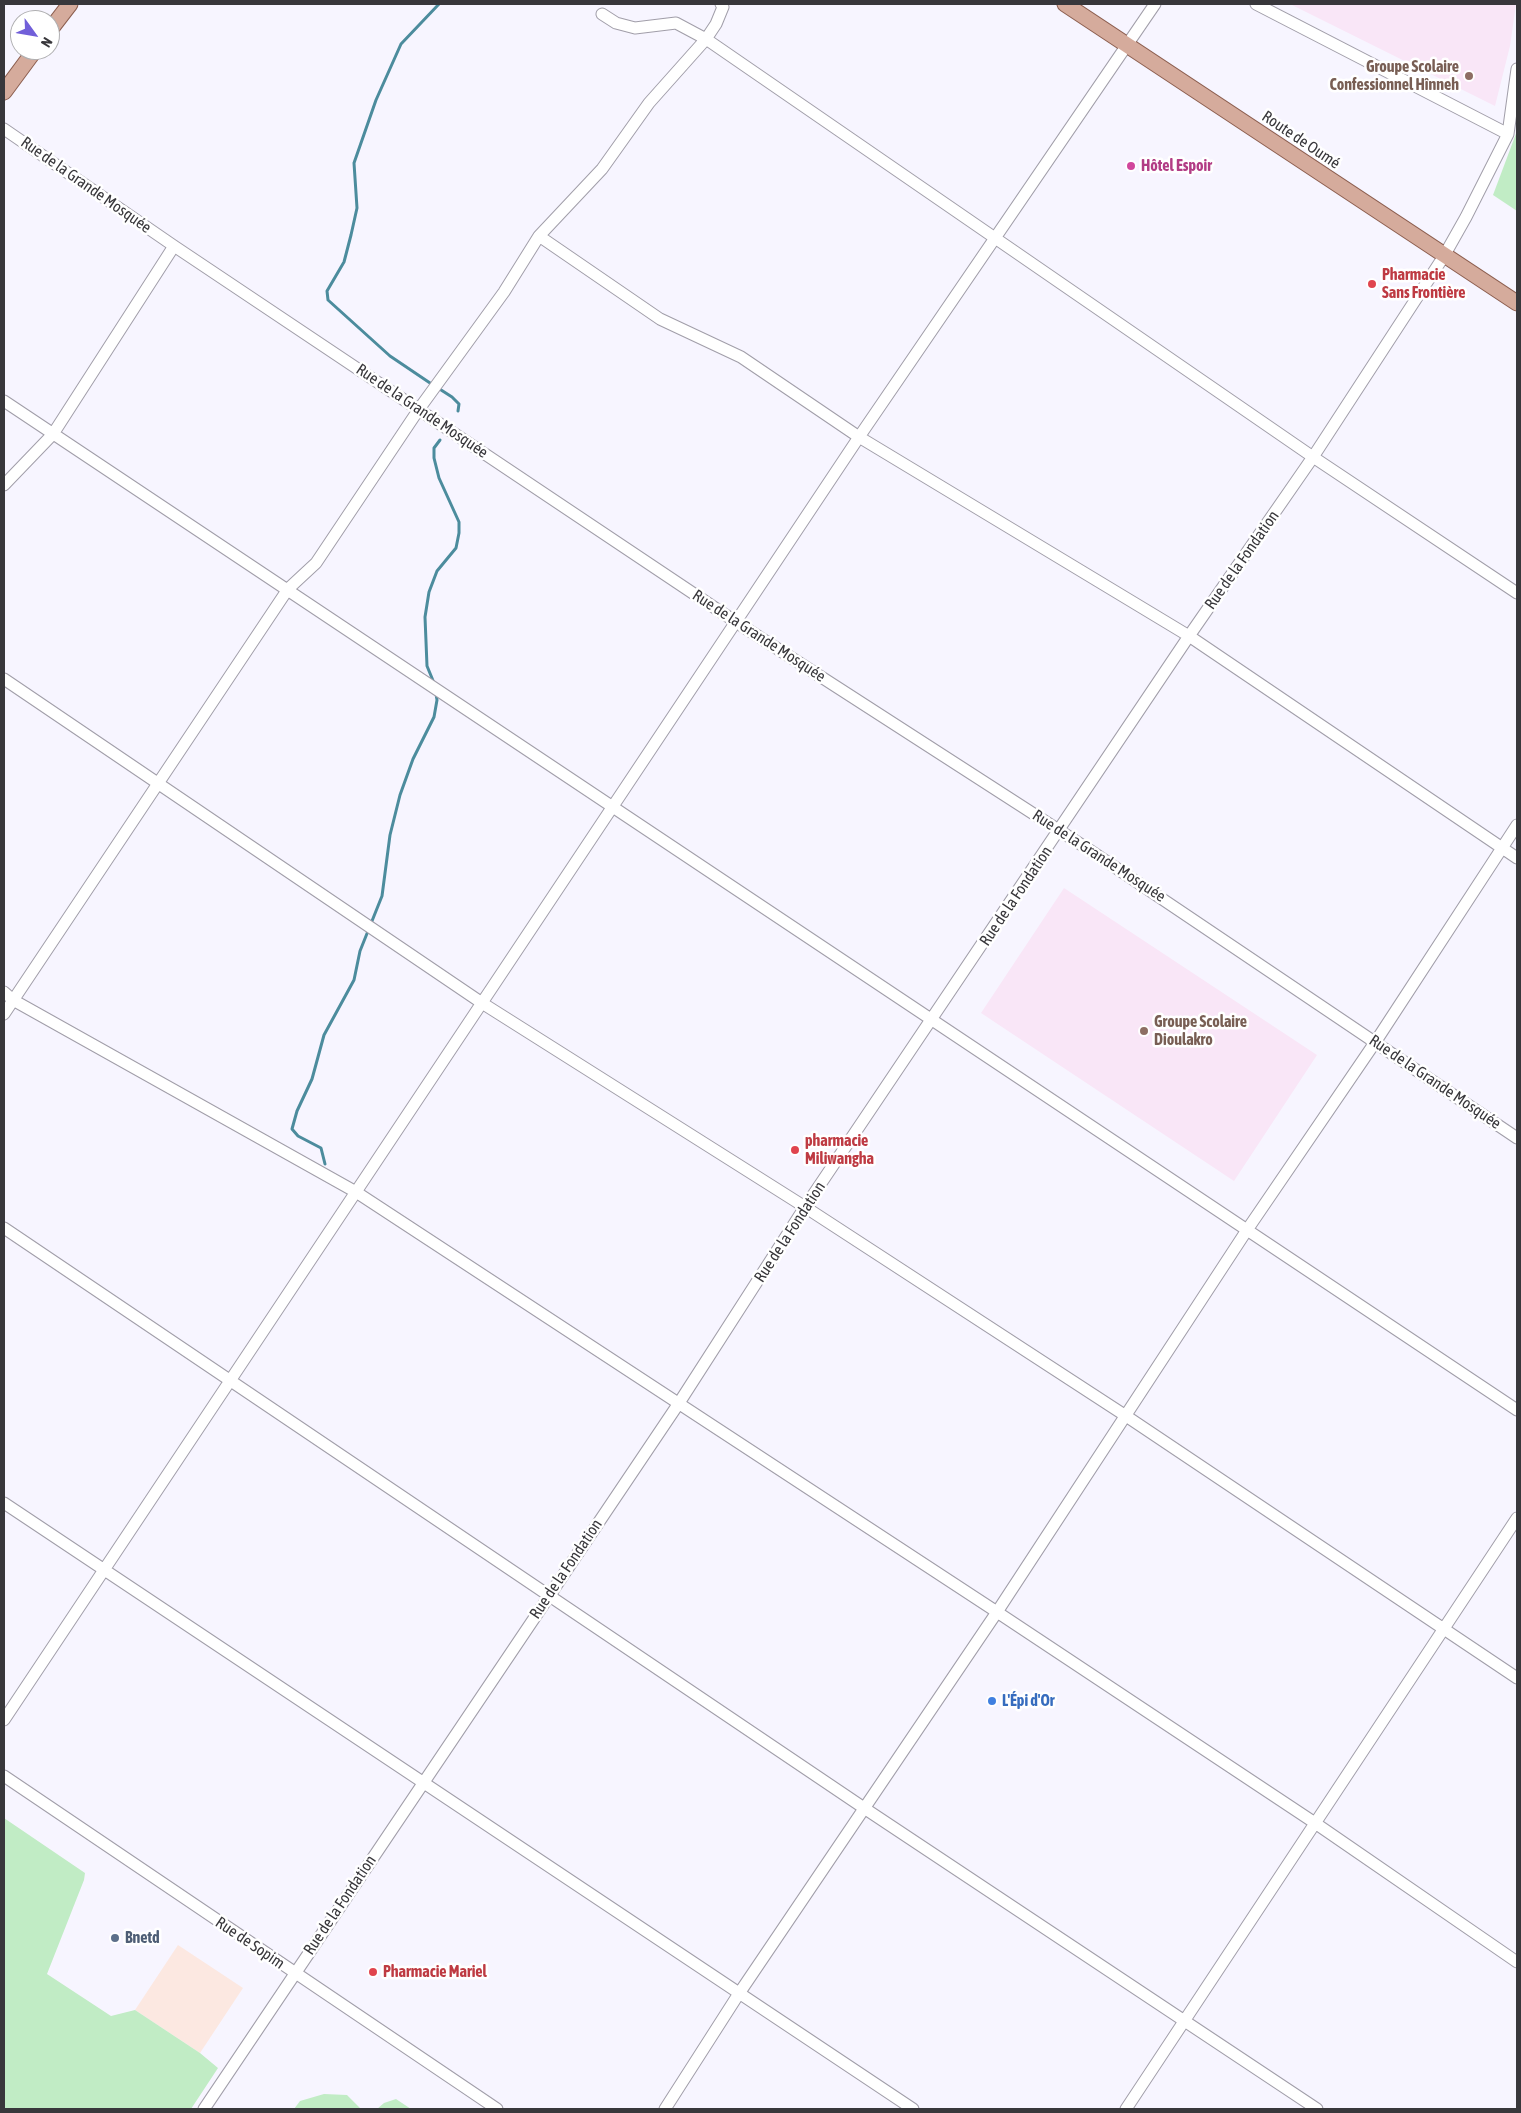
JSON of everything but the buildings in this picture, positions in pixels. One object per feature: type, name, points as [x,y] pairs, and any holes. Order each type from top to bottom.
[{"type":"main road","points":[[60,17],[70,4]]},
{"type":"main road","name":"Route de Oumé","points":[[1065,4],[1517,304]]},
{"type":"main road","points":[[4,92],[28,60]]},
{"type":"street","points":[[4,1014],[288,589],[316,563],[419,409],[504,292],[539,236],[602,169],[649,103],[706,39],[716,24],[723,8],[721,4]]},
{"type":"street","points":[[4,1720],[859,438],[1154,4]]},
{"type":"street","points":[[1256,4],[1508,134]]},
{"type":"street","points":[[602,14],[616,23],[635,28],[676,23],[706,39],[1313,457],[1517,593]]},
{"type":"street","name":"Rue de la Fondation","points":[[204,2109],[678,1403],[806,1207],[1059,830],[1313,457],[1444,256],[1508,134],[1517,69]]},
{"type":"street","name":"Rue de la Grande Mosquée","points":[[4,129],[174,246],[736,622],[1059,830],[1376,1041],[1517,1138]]},
{"type":"street","points":[[539,236],[660,319],[741,357],[859,438],[1190,636],[1517,858]]},
{"type":"street","points":[[4,485],[53,434],[174,246]]},
{"type":"street","points":[[4,401],[1517,1410]]},
{"type":"street","points":[[4,679],[156,784],[482,1003],[806,1207],[1126,1416],[1517,1678]]},
{"type":"street","points":[[665,2109],[738,1995],[997,1612],[1246,1230],[1376,1041],[1517,824]]},
{"type":"street","points":[[4,992],[14,1000],[356,1192],[997,1612],[1315,1823],[1517,1962]]},
{"type":"street","points":[[4,1228],[864,1808],[1183,2022],[1317,2109]]},
{"type":"street","points":[[4,1503],[738,1995],[913,2109]]},
{"type":"street","points":[[1126,2109],[1517,1518]]},
{"type":"street","name":"Rue de Sopim","points":[[4,1776],[497,2109]]},
{"type":"shaded area","name":"Groupe Scolaire Confessionnel Hînneh","points":[[1290,4],[1516,4],[1510,46],[1495,106]]},
{"type":"shaded area","name":"Groupe Scolaire Dioulakro","points":[[1064,888],[1317,1055],[1234,1181],[981,1013]]},
{"type":"shaded area","points":[[178,1945],[243,1988],[200,2053],[135,2010]]},
{"type":"green space","points":[[1517,131],[1517,211],[1493,195]]},
{"type":"green space","points":[[4,1818],[85,1873],[84,1880],[47,1974],[111,2016],[135,2010],[200,2053],[218,2068],[191,2109],[4,2109]]},
{"type":"green space","points":[[324,2094],[347,2095],[361,2109],[294,2109],[300,2101]]},
{"type":"green space","points":[[396,2099],[411,2109],[377,2109],[384,2103]]},
{"type":"waterway","points":[[433,385],[390,356],[328,300],[327,291],[344,262],[351,235],[357,208],[354,163],[376,100],[401,44],[439,4]]},
{"type":"waterway","points":[[438,388],[459,404],[458,411]]},
{"type":"waterway","points":[[434,683],[427,666],[425,617],[429,592],[437,571],[456,548],[459,533],[459,522],[439,478],[434,458],[434,448],[440,440]]},
{"type":"waterway","points":[[325,1164],[321,1148],[298,1136],[292,1129],[297,1111],[312,1079],[324,1035],[354,980],[360,951],[382,896],[390,835],[400,795],[413,759],[434,717],[437,700],[436,694]]},
{"type":"place","name":"Groupe Scolaire Confessionnel Hînneh","points":[[1469,76]]},
{"type":"place","name":"Hôtel Espoir","points":[[1131,166]]},
{"type":"place","name":"Pharmacie Sans Frontière","points":[[1372,284]]},
{"type":"place","name":"Groupe Scolaire Dioulakro","points":[[1144,1031]]},
{"type":"place","name":"pharmacie Miliwangha","points":[[795,1150]]},
{"type":"place","name":"L'Épi d'Or","points":[[992,1701]]},
{"type":"place","name":"Bnetd","points":[[115,1938]]},
{"type":"place","name":"Pharmacie Mariel","points":[[373,1972]]}]
